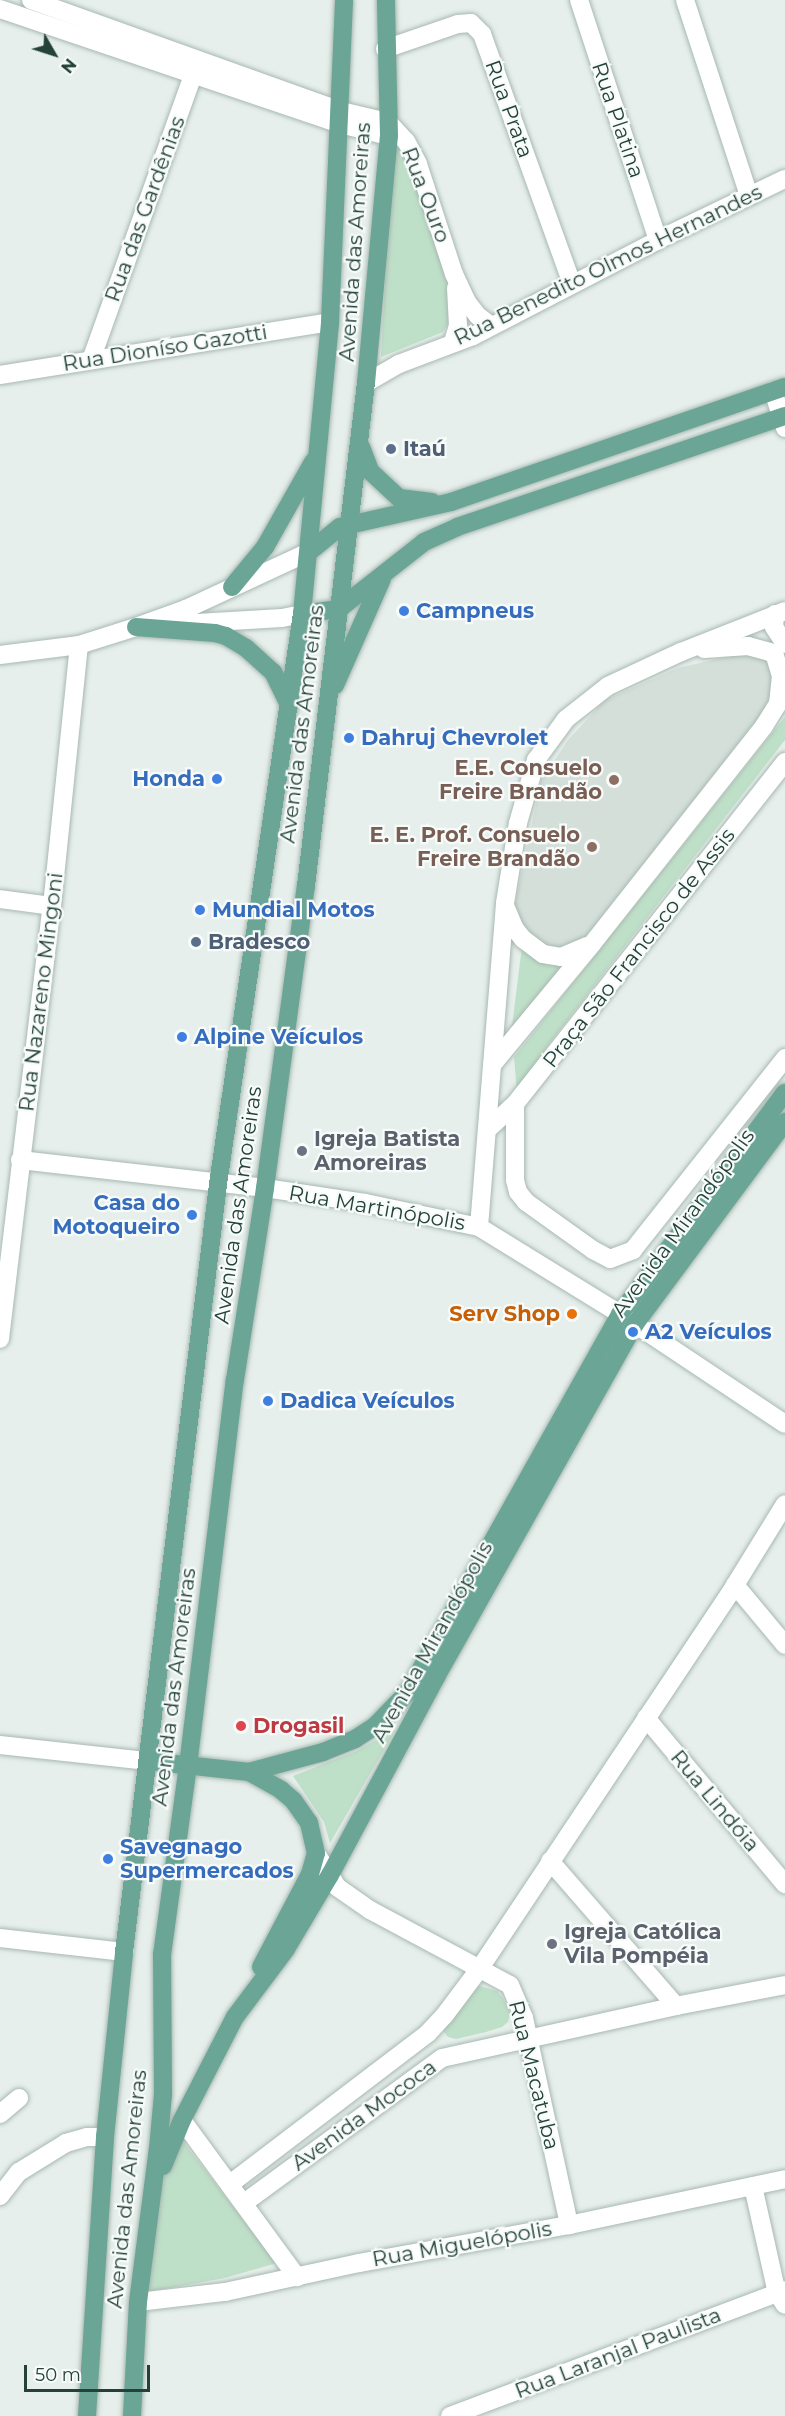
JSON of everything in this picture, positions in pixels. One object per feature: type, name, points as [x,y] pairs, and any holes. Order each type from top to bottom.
[{"type":"main road","name":"Avenida das Amoreiras","points":[[87,2416],[105,2138],[124,1952],[218,1184],[289,705],[309,552],[330,322],[344,0]]},
{"type":"main road","name":"Avenida das Amoreiras","points":[[132,2416],[138,2302],[152,2202],[163,2094],[162,1955],[188,1766],[235,1380],[265,1188],[306,886],[366,383],[388,129],[386,0]]},
{"type":"main road","points":[[309,552],[340,527],[452,502],[779,389]]},
{"type":"main road","points":[[302,614],[339,609],[424,542],[457,527],[784,420]]},
{"type":"main road","points":[[359,441],[370,471],[399,498],[452,502]]},
{"type":"main road","points":[[232,587],[270,538],[316,456]]},
{"type":"main road","points":[[326,706],[384,575]]},
{"type":"main road","points":[[136,627],[215,633],[226,636],[246,648],[273,672],[289,705]]},
{"type":"main road","name":"Avenida Mirandópolis","points":[[249,1772],[323,1752],[355,1739],[375,1726],[408,1692],[628,1319],[785,1094]]},
{"type":"main road","name":"Avenida Mirandópolis","points":[[152,2202],[166,2155],[235,2017],[286,1949],[330,1875],[628,1319],[785,1122]]},
{"type":"main road","points":[[148,1761],[249,1772],[281,1790],[293,1800],[309,1823],[316,1853],[309,1874],[235,2017]]},
{"type":"street","points":[[31,0],[196,67]]},
{"type":"street","name":"Rua Platina","points":[[579,0],[658,240]]},
{"type":"street","points":[[685,0],[749,196]]},
{"type":"street","points":[[2,8],[196,67],[340,118],[388,129]]},
{"type":"street","name":"Rua Prata","points":[[385,49],[458,24],[471,23],[482,33],[572,284]]},
{"type":"street","name":"Rua das Gardênias","points":[[91,360],[196,67]]},
{"type":"street","name":"Rua Ouro","points":[[388,129],[406,141],[418,164],[454,274],[467,302],[489,325]]},
{"type":"street","name":"Rua Benedito Olmos Hernandes","points":[[366,383],[399,363],[473,336],[489,325],[785,179]]},
{"type":"street","name":"Rua Ouro","points":[[453,342],[458,326],[459,308],[454,274]]},
{"type":"street","name":"Rua Dioníso Gazotti","points":[[0,375],[330,322]]},
{"type":"street","points":[[779,389],[784,420]]},
{"type":"street","points":[[0,655],[79,645],[136,627],[309,552]]},
{"type":"street","points":[[479,1227],[505,903],[518,823],[536,760],[566,719],[608,686],[681,652],[780,612]]},
{"type":"street","name":"Praça São Francisco de Assis","points":[[492,1065],[592,944],[773,714],[782,686],[782,651],[774,627],[780,612]]},
{"type":"street","points":[[136,627],[282,618],[302,614]]},
{"type":"street","name":"Rua Nazareno Mingoni","points":[[0,1339],[52,906],[79,645]]},
{"type":"street","points":[[681,652],[748,646],[782,651]]},
{"type":"street","name":"Praça São Francisco de Assis","points":[[487,1130],[515,1104],[785,762]]},
{"type":"street","points":[[0,899],[52,906]]},
{"type":"street","name":"Praça São Francisco de Assis","points":[[505,903],[515,929],[523,939],[543,954],[561,957],[592,944]]},
{"type":"street","name":"Avenida Mirandópolis","points":[[515,1104],[515,1180],[518,1192],[526,1202],[593,1251],[610,1259],[633,1250],[785,1058]]},
{"type":"street","name":"Rua Martinópolis","points":[[20,1160],[265,1188],[365,1203],[479,1227],[628,1319],[785,1424]]},
{"type":"street","name":"Avenida Mococa","points":[[230,2184],[428,2032],[444,2016],[480,1968],[735,1585],[785,1504]]},
{"type":"street","points":[[735,1585],[785,1645]]},
{"type":"street","name":"Rua Lindóia","points":[[645,1718],[785,1884]]},
{"type":"street","points":[[0,1745],[148,1761]]},
{"type":"street","name":"Rua Macatuba","points":[[316,1853],[337,1887],[370,1910],[510,1985],[518,1998],[568,2225]]},
{"type":"street","points":[[550,1861],[676,2006]]},
{"type":"street","points":[[0,1938],[124,1952]]},
{"type":"street","name":"Avenida Mococa","points":[[244,2203],[442,2058],[527,2037],[785,1985]]},
{"type":"street","points":[[428,2032],[442,2058]]},
{"type":"street","points":[[0,2114],[19,2098]]},
{"type":"street","points":[[182,2120],[297,2277]]},
{"type":"street","points":[[0,2196],[19,2172],[57,2148],[87,2137],[105,2138]]},
{"type":"street","name":"Rua Miguelópolis","points":[[138,2302],[225,2292],[359,2263],[568,2225],[785,2179]]},
{"type":"street","points":[[753,2186],[782,2296]]},
{"type":"street","name":"Rua Laranjal Paulista","points":[[450,2416],[782,2296]]},
{"type":"shaded area","name":"E. E. Prof. Consuelo Freire Brandão","points":[[762,655],[772,662],[775,697],[580,944],[556,951],[531,942],[513,914],[541,780],[569,739],[605,700],[678,668],[731,656]]},
{"type":"green space","points":[[393,134],[408,153],[452,281],[451,318],[443,332],[381,357]]},
{"type":"green space","points":[[785,717],[785,740],[545,1049],[517,1093],[514,1057]]},
{"type":"green space","points":[[522,946],[547,965],[558,966],[568,962],[511,1034]]},
{"type":"green space","points":[[396,1729],[330,1843],[324,1822],[293,1776],[357,1751]]},
{"type":"green space","points":[[480,1986],[497,1991],[503,1998],[510,2012],[508,2022],[502,2027],[486,2032],[456,2039],[448,2037],[444,2032],[444,2025],[461,2009],[472,1988]]},
{"type":"green space","points":[[181,2139],[277,2263],[225,2278],[153,2291],[145,2288],[156,2191]]},
{"type":"place","name":"Itaú","points":[[391,449]]},
{"type":"place","name":"Campneus","points":[[404,611]]},
{"type":"place","name":"Dahruj Chevrolet","points":[[349,738]]},
{"type":"place","name":"Honda","points":[[217,779]]},
{"type":"place","name":"E.E. Consuelo Freire Brandão","points":[[614,780]]},
{"type":"place","name":"E. E. Prof. Consuelo Freire Brandão","points":[[592,847]]},
{"type":"place","name":"Mundial Motos","points":[[200,910]]},
{"type":"place","name":"Bradesco","points":[[196,942]]},
{"type":"place","name":"Alpine Veículos","points":[[182,1037]]},
{"type":"place","name":"Igreja Batista Amoreiras","points":[[302,1151]]},
{"type":"place","name":"Casa do Motoqueiro","points":[[192,1215]]},
{"type":"place","name":"Serv Shop","points":[[572,1314]]},
{"type":"place","name":"A2 Veículos","points":[[633,1332]]},
{"type":"place","name":"Dadica Veículos","points":[[268,1401]]},
{"type":"place","name":"Drogasil","points":[[241,1726]]},
{"type":"place","name":"Savegnago Supermercados","points":[[108,1859]]},
{"type":"place","name":"Igreja Católica Vila Pompéia","points":[[552,1944]]}]
